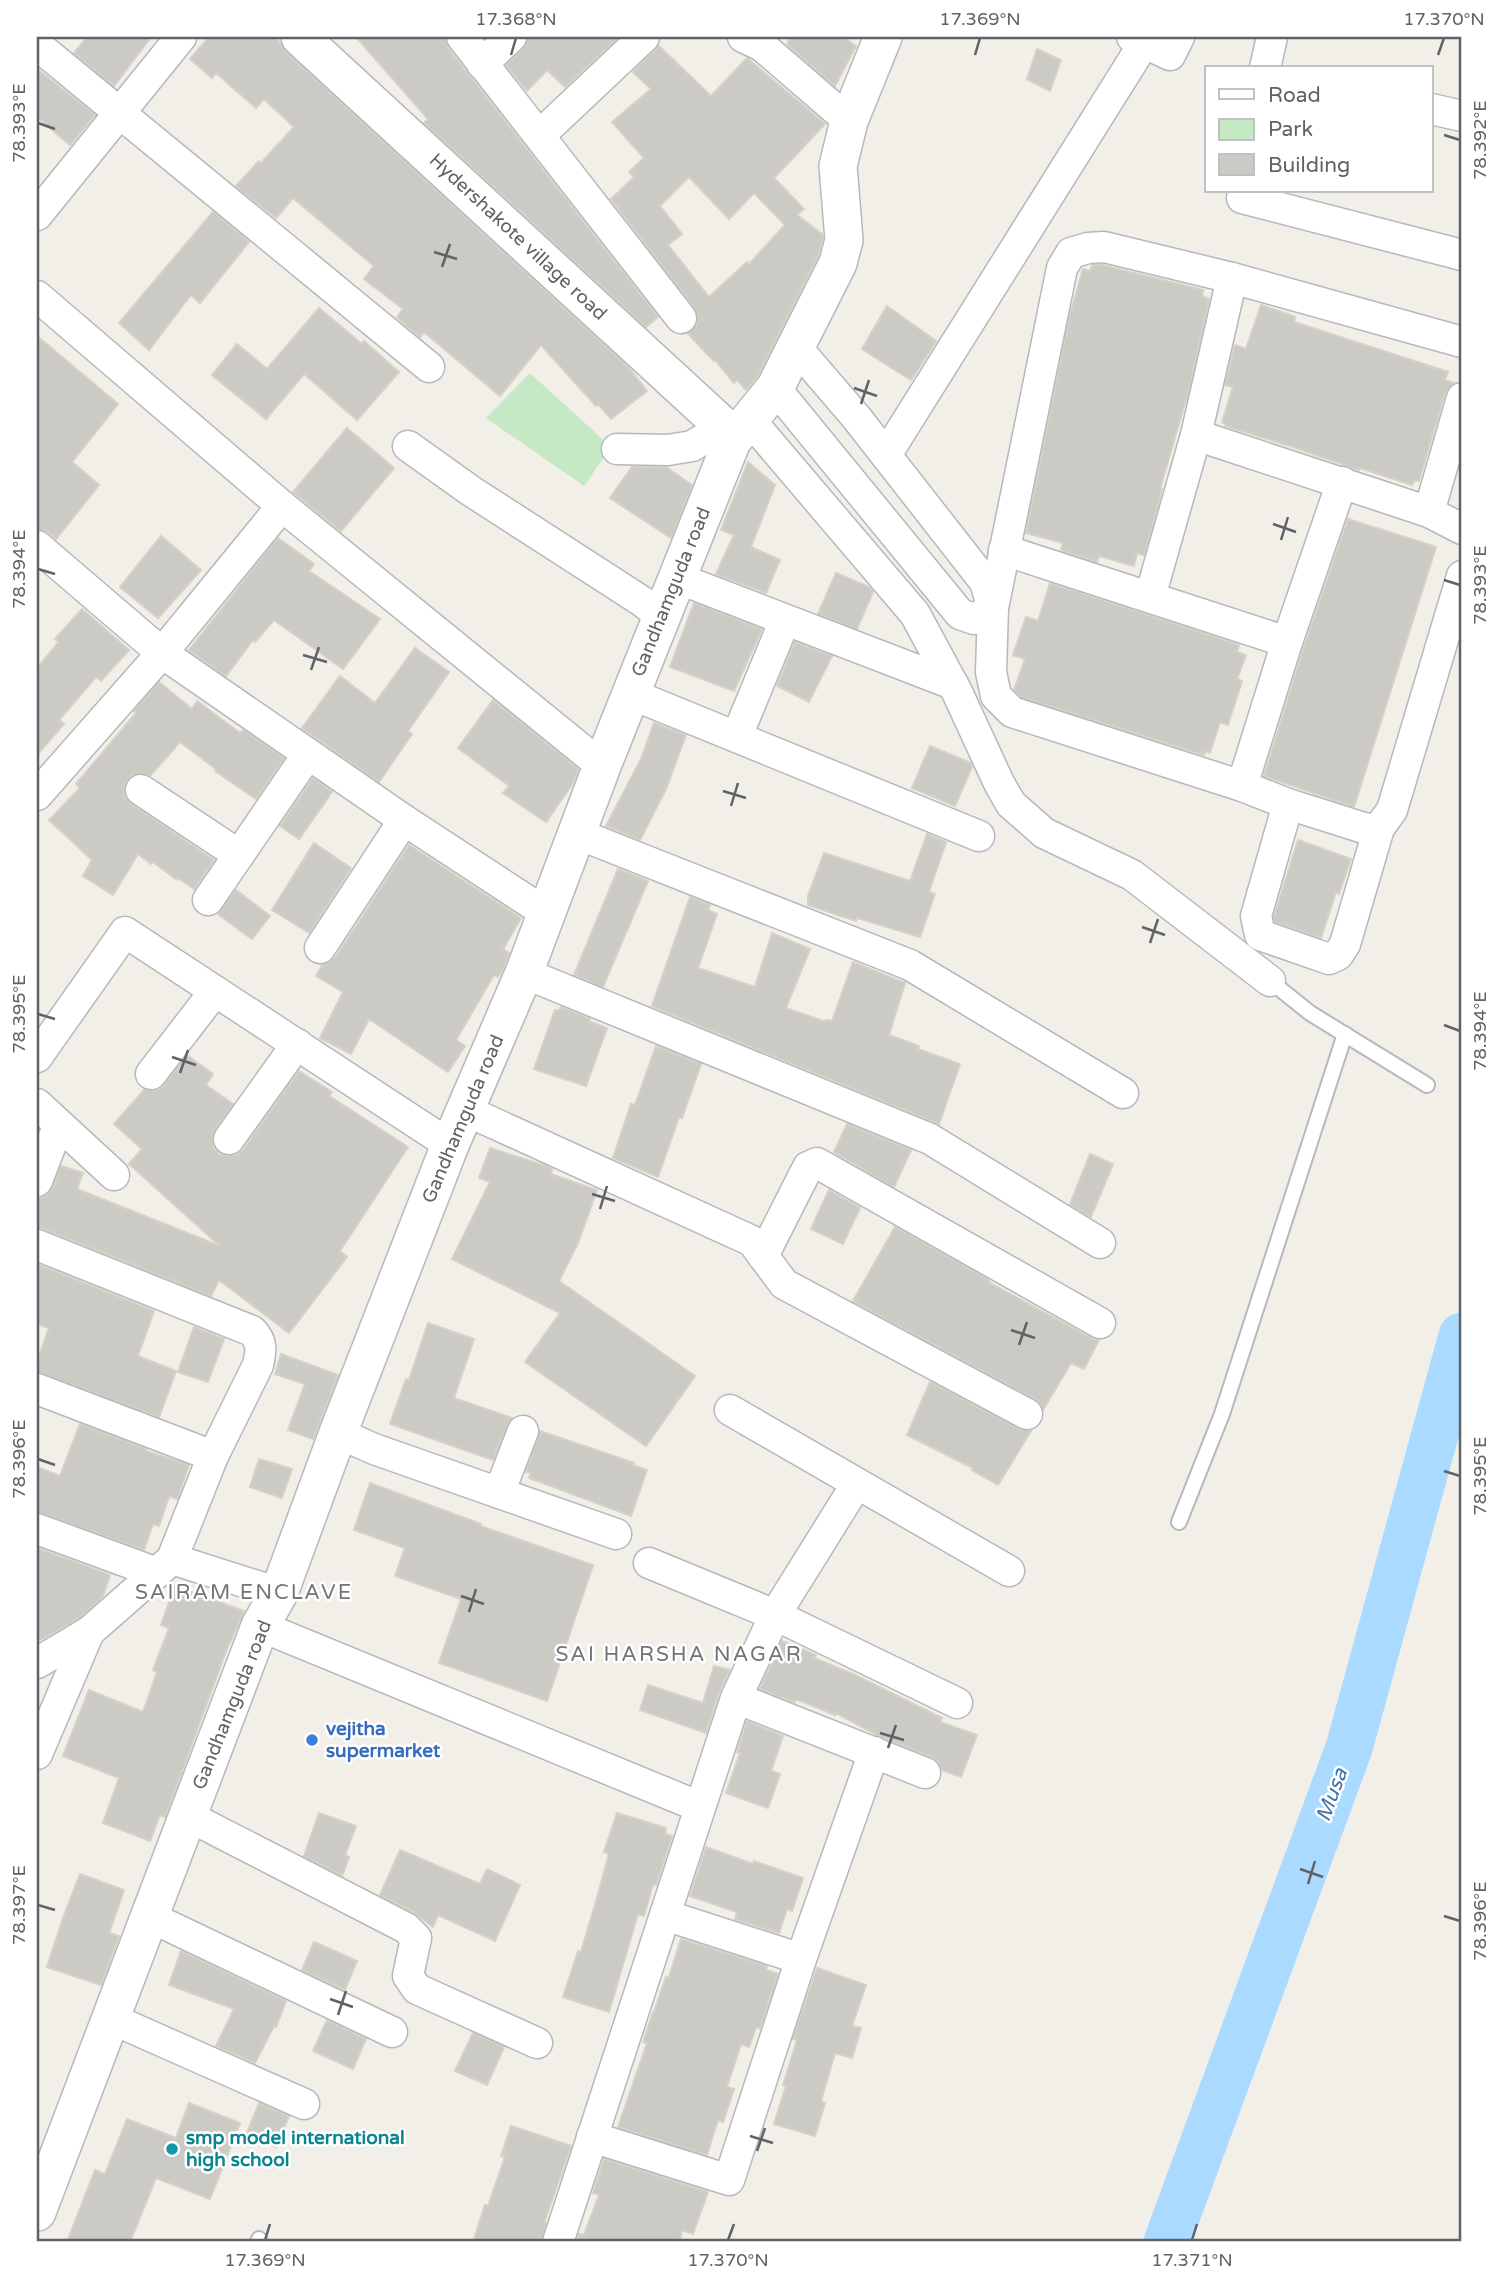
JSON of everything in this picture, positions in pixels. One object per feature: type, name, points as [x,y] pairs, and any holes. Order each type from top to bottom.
[{"type":"street","points":[[37,215],[181,37]]},
{"type":"street","name":"Hydershakote village road","points":[[300,37],[735,429]]},
{"type":"street","points":[[462,37],[681,318]]},
{"type":"street","points":[[482,64],[511,37]]},
{"type":"street","points":[[540,135],[643,37]]},
{"type":"street","points":[[743,37],[762,46],[849,121]]},
{"type":"street","name":"Gandhamguda road","points":[[37,2212],[260,1626],[279,1593],[450,1145],[524,973],[602,766],[735,429],[775,388],[838,263],[844,240],[838,166],[849,121],[883,37]]},
{"type":"street","points":[[886,455],[1138,40],[1170,55],[1179,37]]},
{"type":"street","points":[[1265,66],[1272,37]]},
{"type":"street","points":[[37,45],[429,367]]},
{"type":"street","points":[[1432,109],[1462,116]]},
{"type":"street","points":[[1244,192],[1242,198],[1462,254]]},
{"type":"street","points":[[1379,828],[1367,829],[1012,712],[996,696],[991,672],[993,608],[1062,268],[1071,253],[1104,247],[1232,278],[1462,342]]},
{"type":"street","points":[[1150,597],[1196,435],[1232,278]]},
{"type":"street","points":[[37,296],[282,506],[602,766]]},
{"type":"street","points":[[796,347],[886,455],[985,582],[993,608]]},
{"type":"street","points":[[775,388],[960,614],[974,619],[993,608]]},
{"type":"street","points":[[1429,512],[1462,398]]},
{"type":"street","points":[[617,449],[668,450],[692,446],[735,429],[915,614],[953,684],[1011,804],[1044,833],[1132,875],[1270,981]]},
{"type":"street","points":[[1196,435],[1429,512],[1462,529]]},
{"type":"street","points":[[408,446],[471,491],[662,617]]},
{"type":"street","points":[[1242,786],[1286,642],[1342,482]]},
{"type":"street","points":[[37,795],[162,653],[282,506]]},
{"type":"street","points":[[37,546],[162,653],[404,820],[546,913]]},
{"type":"street","points":[[1004,550],[1286,642]]},
{"type":"street","points":[[1288,804],[1256,916],[1257,927],[1260,935],[1329,959],[1338,955],[1345,944],[1379,828],[1392,810],[1462,576]]},
{"type":"street","points":[[677,578],[953,684]]},
{"type":"street","points":[[737,736],[785,620]]},
{"type":"street","points":[[631,694],[979,836]]},
{"type":"street","points":[[208,900],[309,754]]},
{"type":"street","points":[[141,790],[239,855]]},
{"type":"street","points":[[320,948],[404,820]]},
{"type":"street","points":[[578,834],[910,965],[1123,1093]]},
{"type":"street","points":[[37,1057],[125,932],[450,1145]]},
{"type":"street","points":[[524,973],[930,1139],[1100,1243]]},
{"type":"street","points":[[151,1074],[215,991]]},
{"type":"street","points":[[229,1139],[297,1044]]},
{"type":"street","points":[[37,1104],[114,1175]]},
{"type":"street","points":[[466,1110],[752,1241],[784,1284],[1027,1415]]},
{"type":"street","points":[[37,1181],[58,1126]]},
{"type":"street","points":[[763,1256],[808,1167],[817,1163],[1101,1323]]},
{"type":"street","points":[[37,1245],[252,1331],[259,1338],[261,1351],[258,1365],[213,1456],[164,1566],[89,1632],[37,1663]]},
{"type":"street","points":[[37,1389],[213,1456]]},
{"type":"street","points":[[730,1410],[1009,1572]]},
{"type":"street","points":[[499,1493],[523,1431]]},
{"type":"street","points":[[338,1433],[374,1449],[616,1534]]},
{"type":"street","points":[[558,2242],[736,1698],[775,1615],[856,1485]]},
{"type":"street","points":[[37,1529],[164,1566],[279,1593]]},
{"type":"street","points":[[649,1563],[775,1615],[957,1703]]},
{"type":"street","points":[[260,1626],[700,1807]]},
{"type":"street","points":[[37,1754],[89,1632]]},
{"type":"street","points":[[736,1698],[925,1773]]},
{"type":"street","points":[[592,2137],[729,2180],[801,1959],[874,1752]]},
{"type":"street","points":[[188,1816],[406,1928],[416,1938],[408,1976],[417,1989],[537,2043]]},
{"type":"street","points":[[665,1915],[801,1959]]},
{"type":"street","points":[[148,1916],[392,2032]]},
{"type":"street","points":[[112,2019],[304,2104]]},
{"type":"lane","points":[[1270,981],[1310,1013],[1427,1085]]},
{"type":"lane","points":[[1179,1522],[1222,1414],[1345,1034]]},
{"type":"green space","points":[[530,373],[611,447],[584,486],[486,418]]},
{"type":"building","points":[[87,37],[151,37],[114,86],[74,53]]},
{"type":"building","points":[[209,37],[276,37],[286,52],[628,367],[647,391],[611,419],[541,345],[500,396],[424,332],[420,337],[397,317],[403,309],[364,279],[374,266],[293,198],[276,218],[236,186],[294,127],[264,99],[256,108],[216,73],[212,78],[190,59]]},
{"type":"building","points":[[356,37],[445,37],[448,48],[658,317],[646,327],[424,123],[428,119]]},
{"type":"building","points":[[528,37],[619,37],[565,87],[547,70],[527,91],[506,65],[523,49]]},
{"type":"building","points":[[791,37],[843,37],[856,46],[835,86],[787,44]]},
{"type":"building","points":[[659,46],[711,96],[747,58],[825,124],[774,178],[804,209],[797,215],[822,234],[823,238],[818,256],[757,377],[746,390],[737,380],[734,383],[688,334],[697,324],[695,308],[611,199],[634,177],[629,172],[644,158],[612,122],[651,89],[633,72]],"holes":[[[689,177],[729,219],[754,193],[785,225],[749,264],[747,262],[709,297],[668,245],[682,234],[660,206]]]},
{"type":"building","points":[[1037,49],[1061,60],[1050,91],[1027,79]]},
{"type":"building","points":[[37,69],[95,115],[70,145],[37,117]]},
{"type":"building","points":[[213,212],[249,242],[200,303],[191,295],[149,350],[119,323]]},
{"type":"building","points":[[1092,265],[1102,265],[1203,290],[1202,296],[1209,299],[1189,389],[1153,523],[1144,555],[1137,553],[1134,566],[1099,556],[1097,562],[1061,550],[1063,543],[1026,533],[1069,319],[1083,269],[1090,271]]},
{"type":"building","points":[[1261,305],[1295,317],[1294,322],[1448,372],[1445,380],[1454,383],[1445,393],[1419,481],[1415,480],[1412,485],[1360,468],[1359,470],[1225,426],[1222,422],[1233,387],[1225,385],[1235,345],[1246,349]]},
{"type":"building","points":[[887,306],[936,341],[911,380],[862,349]]},
{"type":"building","points":[[319,308],[362,344],[364,341],[399,372],[357,420],[304,374],[266,419],[212,375],[237,344],[267,369]]},
{"type":"building","points":[[37,336],[118,404],[72,462],[99,485],[56,539],[48,532],[37,529]]},
{"type":"building","points":[[347,428],[394,468],[341,531],[293,492]]},
{"type":"building","points":[[748,462],[775,485],[751,547],[780,560],[766,593],[716,574],[734,535],[721,530]]},
{"type":"building","points":[[632,467],[666,467],[692,485],[671,538],[610,498]]},
{"type":"building","points":[[1348,519],[1436,547],[1354,807],[1264,776]]},
{"type":"building","points":[[161,536],[201,570],[158,618],[120,587]]},
{"type":"building","points":[[278,538],[314,564],[309,571],[380,619],[343,669],[274,620],[255,642],[253,640],[226,676],[189,650]]},
{"type":"building","points":[[836,573],[869,587],[873,592],[857,629],[818,614]]},
{"type":"building","points":[[1050,583],[1239,645],[1237,652],[1246,655],[1237,679],[1242,681],[1228,725],[1220,722],[1210,753],[1205,751],[1204,755],[1021,697],[1014,690],[1025,659],[1013,655],[1026,617],[1038,621]]},
{"type":"building","points":[[694,603],[762,629],[734,691],[670,667]]},
{"type":"building","points":[[82,609],[129,650],[101,681],[96,677],[59,720],[64,724],[37,755],[37,668],[59,642],[55,639]]},
{"type":"building","points":[[795,642],[832,656],[809,702],[777,686]]},
{"type":"building","points":[[415,648],[449,672],[408,731],[412,734],[379,782],[302,728],[340,676],[375,703]]},
{"type":"building","points":[[159,682],[192,709],[197,701],[240,733],[243,730],[284,758],[256,799],[215,771],[216,769],[180,742],[151,775],[133,775],[126,781],[124,790],[125,797],[131,804],[214,860],[194,889],[138,854],[113,895],[83,876],[92,860],[49,820],[80,788],[76,784]]},
{"type":"building","points":[[493,700],[578,769],[573,783],[546,822],[503,793],[509,786],[458,748]]},
{"type":"building","points":[[654,723],[686,735],[666,789],[640,840],[606,826],[641,759]]},
{"type":"building","points":[[930,746],[971,763],[972,767],[955,806],[912,788]]},
{"type":"building","points":[[313,778],[332,792],[299,839],[280,826]]},
{"type":"building","points":[[927,834],[946,842],[929,892],[935,894],[920,937],[857,918],[856,921],[808,905],[808,896],[824,853],[910,881]]},
{"type":"building","points":[[1298,840],[1351,859],[1339,894],[1336,892],[1321,938],[1275,922],[1274,917]]},
{"type":"building","points":[[314,843],[351,868],[309,933],[272,910]]},
{"type":"building","points":[[409,845],[521,918],[503,949],[509,953],[502,971],[498,977],[494,975],[456,1040],[465,1046],[448,1072],[369,1019],[351,1054],[320,1038],[343,992],[316,976],[322,965],[335,958]]},
{"type":"building","points":[[618,869],[648,881],[603,987],[574,975]]},
{"type":"building","points":[[236,890],[270,916],[252,939],[218,914]]},
{"type":"building","points":[[690,897],[710,905],[708,910],[717,914],[698,968],[755,987],[772,933],[810,949],[786,1008],[826,1022],[832,1021],[853,962],[905,983],[889,1035],[960,1064],[939,1124],[652,1006]]},
{"type":"building","points":[[561,1007],[607,1028],[586,1086],[534,1069],[555,1010],[559,1011]]},
{"type":"building","points":[[656,1046],[701,1064],[658,1177],[613,1158],[631,1104],[635,1105]]},
{"type":"building","points":[[187,1055],[213,1074],[206,1085],[233,1104],[212,1137],[213,1147],[219,1154],[237,1155],[243,1150],[299,1071],[332,1092],[329,1096],[408,1147],[340,1251],[347,1257],[289,1333],[219,1280],[211,1296],[37,1228],[38,1198],[47,1195],[53,1188],[61,1166],[83,1173],[77,1189],[220,1246],[129,1164],[142,1149],[114,1124],[144,1090],[157,1090],[164,1085]]},
{"type":"building","points":[[847,1124],[911,1150],[894,1187],[834,1152]]},
{"type":"building","points":[[490,1148],[546,1166],[552,1169],[551,1174],[597,1190],[578,1243],[559,1281],[695,1376],[646,1446],[525,1362],[560,1313],[452,1259],[490,1182],[479,1178]]},
{"type":"building","points":[[1090,1154],[1113,1164],[1091,1217],[1070,1204]]},
{"type":"building","points":[[829,1190],[860,1208],[843,1244],[811,1229]]},
{"type":"building","points":[[895,1227],[989,1280],[988,1282],[1099,1340],[1084,1369],[1071,1363],[1043,1410],[1035,1399],[853,1301]]},
{"type":"building","points":[[37,1264],[154,1311],[138,1356],[176,1371],[159,1417],[37,1372],[37,1362],[49,1328],[37,1324]]},
{"type":"building","points":[[428,1323],[474,1339],[454,1398],[512,1418],[493,1460],[390,1424],[406,1379],[409,1380]]},
{"type":"building","points":[[194,1327],[224,1339],[208,1382],[178,1372]]},
{"type":"building","points":[[281,1354],[338,1375],[313,1439],[288,1430],[305,1384],[275,1374]]},
{"type":"building","points":[[930,1382],[1019,1429],[1031,1431],[998,1485],[972,1470],[973,1468],[907,1435]]},
{"type":"building","points":[[80,1424],[189,1465],[177,1499],[169,1496],[159,1526],[153,1524],[144,1550],[37,1512],[37,1467],[60,1476]]},
{"type":"building","points":[[540,1431],[634,1463],[632,1465],[647,1470],[631,1516],[529,1478],[531,1473],[526,1472]]},
{"type":"building","points":[[259,1459],[292,1469],[282,1498],[250,1487]]},
{"type":"building","points":[[370,1483],[481,1524],[480,1526],[593,1565],[547,1701],[439,1663],[461,1599],[395,1576],[405,1548],[354,1530]]},
{"type":"building","points":[[37,1548],[110,1575],[103,1596],[79,1618],[37,1640]]},
{"type":"building","points":[[175,1586],[244,1611],[227,1649],[165,1817],[160,1815],[150,1841],[103,1823],[119,1778],[63,1756],[89,1690],[143,1712],[157,1672],[153,1670],[169,1628],[161,1625]]},
{"type":"building","points":[[782,1641],[816,1655],[814,1658],[942,1718],[940,1722],[977,1735],[961,1777],[942,1770],[938,1762],[931,1757],[877,1735],[836,1713],[835,1715],[796,1699],[795,1702],[760,1689]]},
{"type":"building","points":[[714,1666],[730,1670],[719,1692],[706,1733],[640,1710],[648,1685],[703,1703]]},
{"type":"building","points":[[747,1721],[783,1736],[771,1771],[780,1774],[768,1808],[726,1793],[740,1753],[737,1752]]},
{"type":"building","points":[[319,1813],[356,1826],[345,1855],[349,1857],[342,1876],[304,1856]]},
{"type":"building","points":[[617,1813],[666,1828],[665,1834],[672,1836],[644,1916],[638,1914],[609,2012],[563,1997],[578,1951],[581,1952],[596,1901],[609,1854],[604,1852]]},
{"type":"building","points":[[706,1847],[803,1878],[792,1911],[787,1909],[779,1933],[735,1919],[737,1912],[690,1896]]},
{"type":"building","points":[[400,1850],[480,1884],[487,1869],[520,1885],[495,1941],[438,1915],[433,1927],[414,1912],[380,1895]]},
{"type":"building","points":[[80,1874],[124,1890],[109,1933],[119,1936],[101,1985],[47,1967]]},
{"type":"building","points":[[681,1939],[767,1966],[766,1970],[778,1974],[760,2028],[756,2027],[749,2047],[741,2044],[727,2087],[734,2089],[723,2122],[718,2120],[707,2155],[618,2127],[647,2043],[643,2042],[653,2012],[666,1977],[669,1977]]},
{"type":"building","points":[[314,1942],[357,1961],[345,1990],[302,1970]]},
{"type":"building","points":[[181,1951],[286,2001],[276,2027],[274,2026],[255,2063],[216,2046],[234,2009],[169,1985]]},
{"type":"building","points":[[817,1968],[866,1985],[852,2026],[861,2028],[852,2058],[835,2053],[821,2101],[825,2103],[815,2136],[774,2124],[797,2040],[793,2039]]},
{"type":"building","points":[[327,2020],[366,2039],[353,2069],[313,2051]]},
{"type":"building","points":[[473,2033],[504,2047],[487,2085],[455,2071]]},
{"type":"building","points":[[189,2103],[240,2123],[210,2199],[156,2178],[130,2242],[67,2242],[95,2170],[105,2174],[127,2119],[176,2138]]},
{"type":"building","points":[[259,2103],[289,2116],[276,2147],[246,2135]]},
{"type":"building","points":[[511,2126],[571,2146],[544,2223],[541,2242],[473,2242],[505,2157],[501,2156]]},
{"type":"building","points":[[604,2159],[708,2192],[693,2234],[682,2230],[680,2242],[576,2242],[579,2234],[584,2235],[599,2195],[593,2193]]},
{"type":"waterway","name":"Musa","points":[[1167,2242],[1349,1748],[1462,1336]]},
{"type":"place","name":"vejitha supermarket","points":[[312,1740]]},
{"type":"place","name":"smp model international high school","points":[[172,2149]]},
{"type":"district","name":"SAIRAM ENCLAVE","points":[[244,1592]]},
{"type":"district","name":"SAI HARSHA NAGAR","points":[[679,1654]]}]
